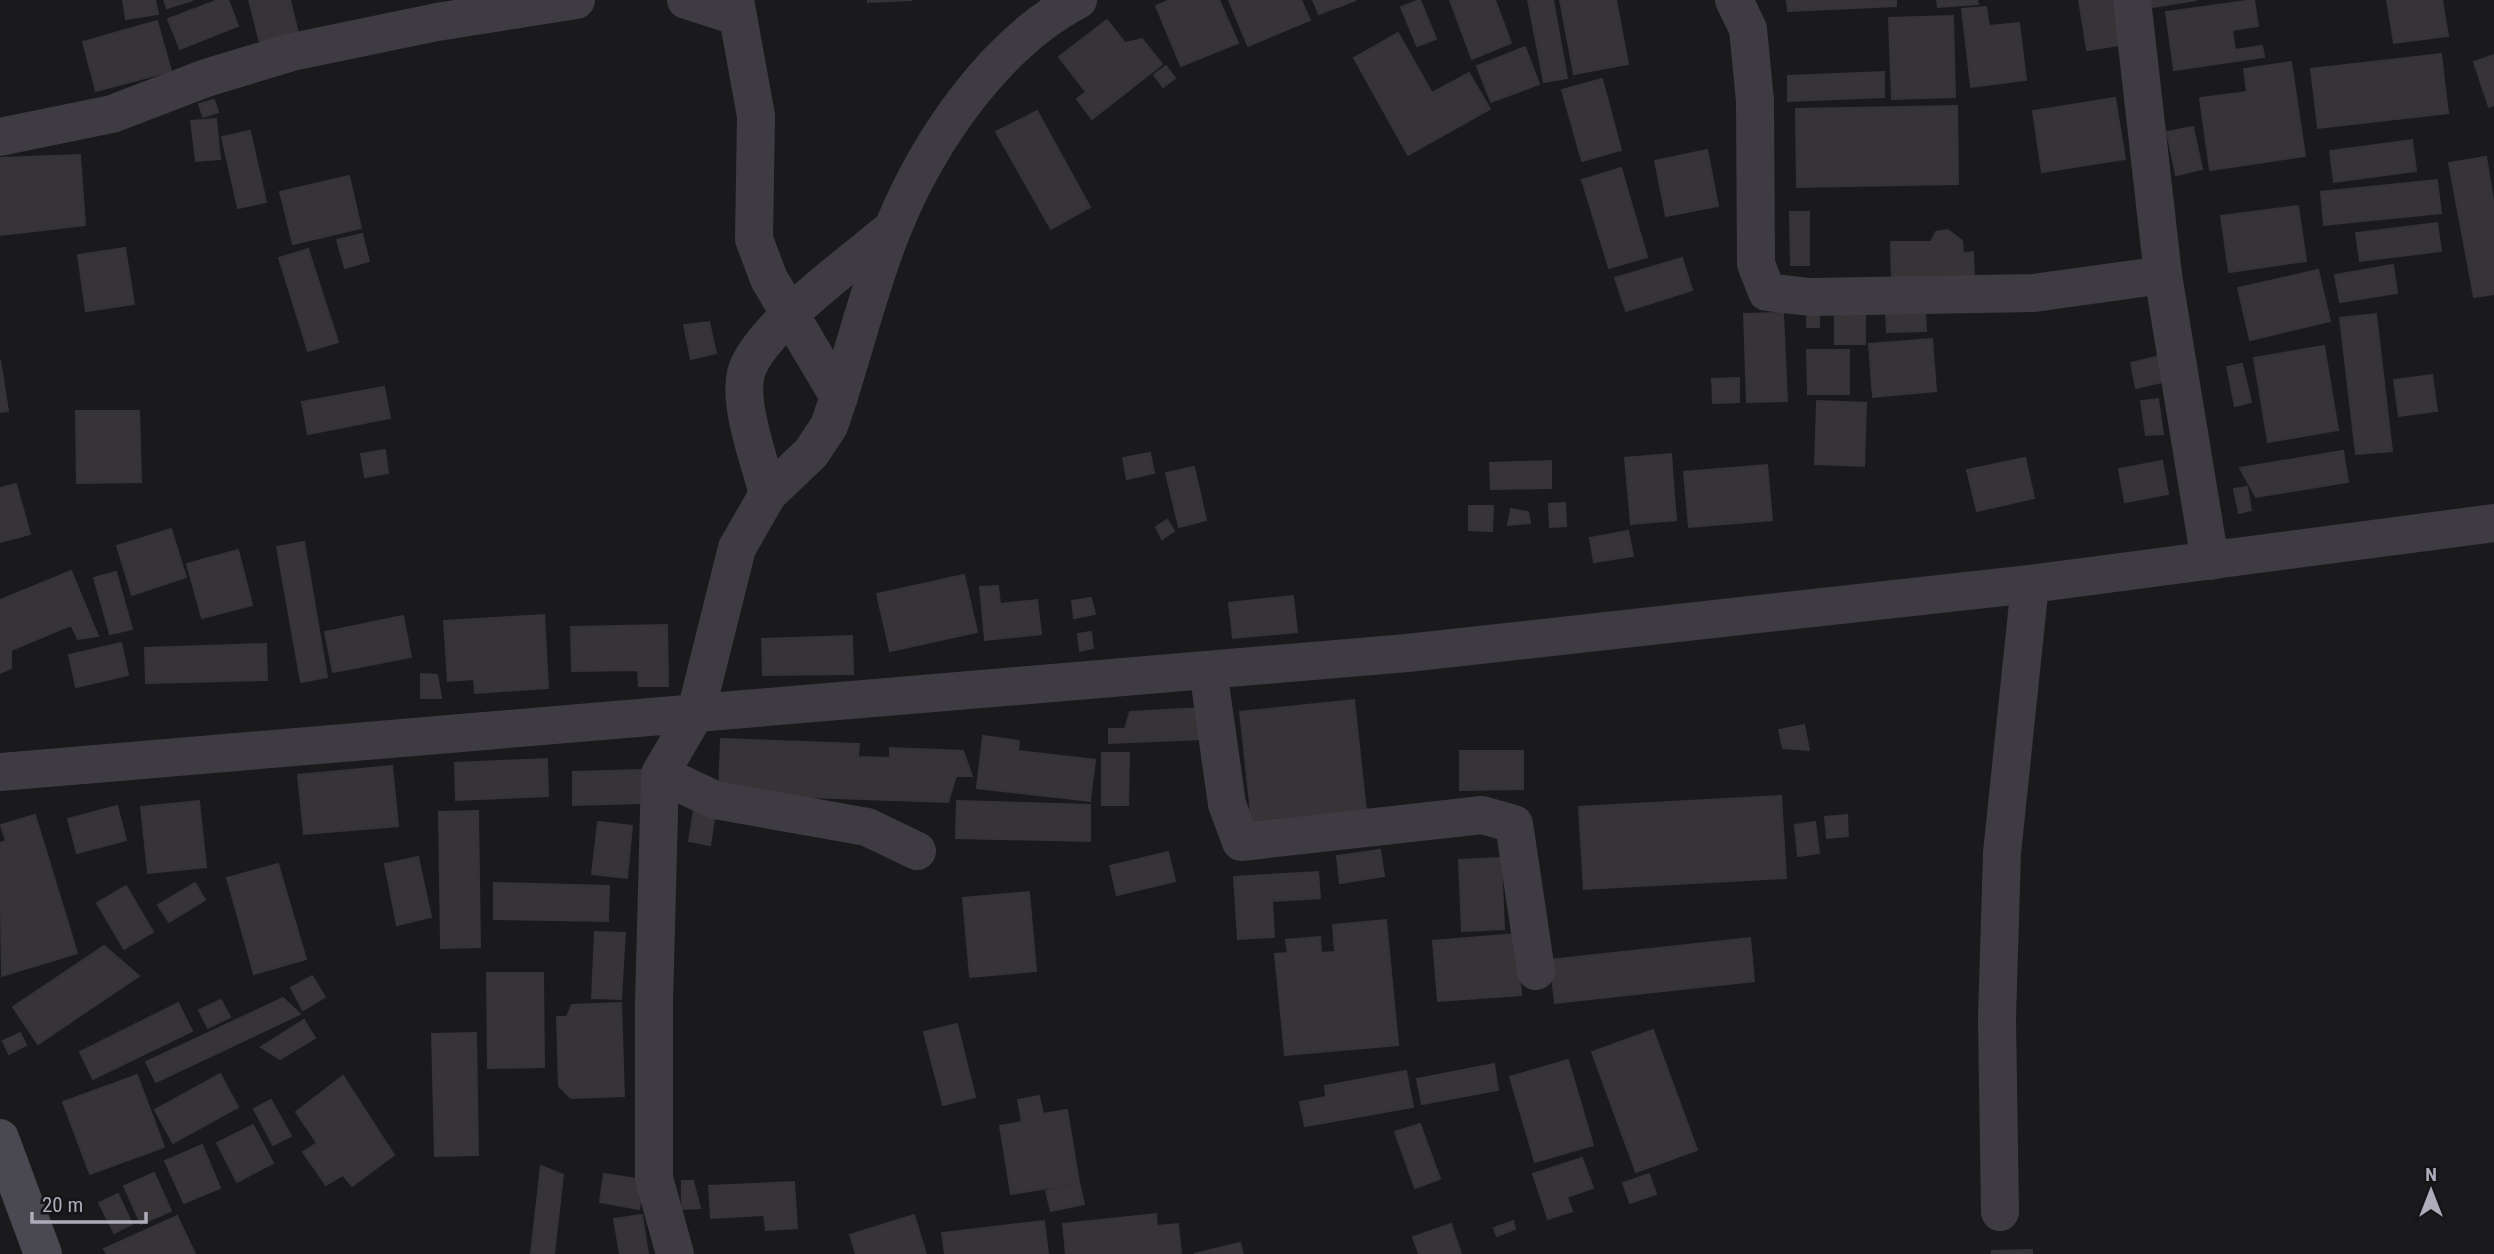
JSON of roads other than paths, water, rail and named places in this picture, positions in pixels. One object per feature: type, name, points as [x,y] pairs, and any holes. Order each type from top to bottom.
[{"type":"street","points":[[0,137],[112,114],[206,78],[292,52],[437,22],[576,0]]},
{"type":"street","points":[[686,0],[736,8],[756,116],[754,239],[769,279],[839,397]]},
{"type":"street","points":[[676,1254],[654,1178],[654,1003],[660,774],[696,712],[737,548],[768,494],[811,453],[829,426],[893,228],[942,133],[1016,43],[1049,15],[1078,0]]},
{"type":"street","points":[[1734,0],[1748,29],[1755,101],[1756,264],[1767,292],[1810,297],[2034,293],[2163,275]]},
{"type":"street","points":[[2132,0],[2163,275],[2210,561]]},
{"type":"street","points":[[768,494],[747,410],[746,373],[764,342],[790,314],[893,228]]},
{"type":"street","points":[[0,772],[1406,653],[2030,584],[2494,523]]},
{"type":"street","points":[[2000,1212],[1997,1019],[2002,853],[2030,584]]},
{"type":"street","points":[[1208,670],[1227,804],[1241,842],[1482,815],[1514,824],[1536,971]]},
{"type":"street","points":[[660,774],[715,800],[867,827],[917,852]]},
{"type":"street","points":[[0,1138],[43,1254]]}]
